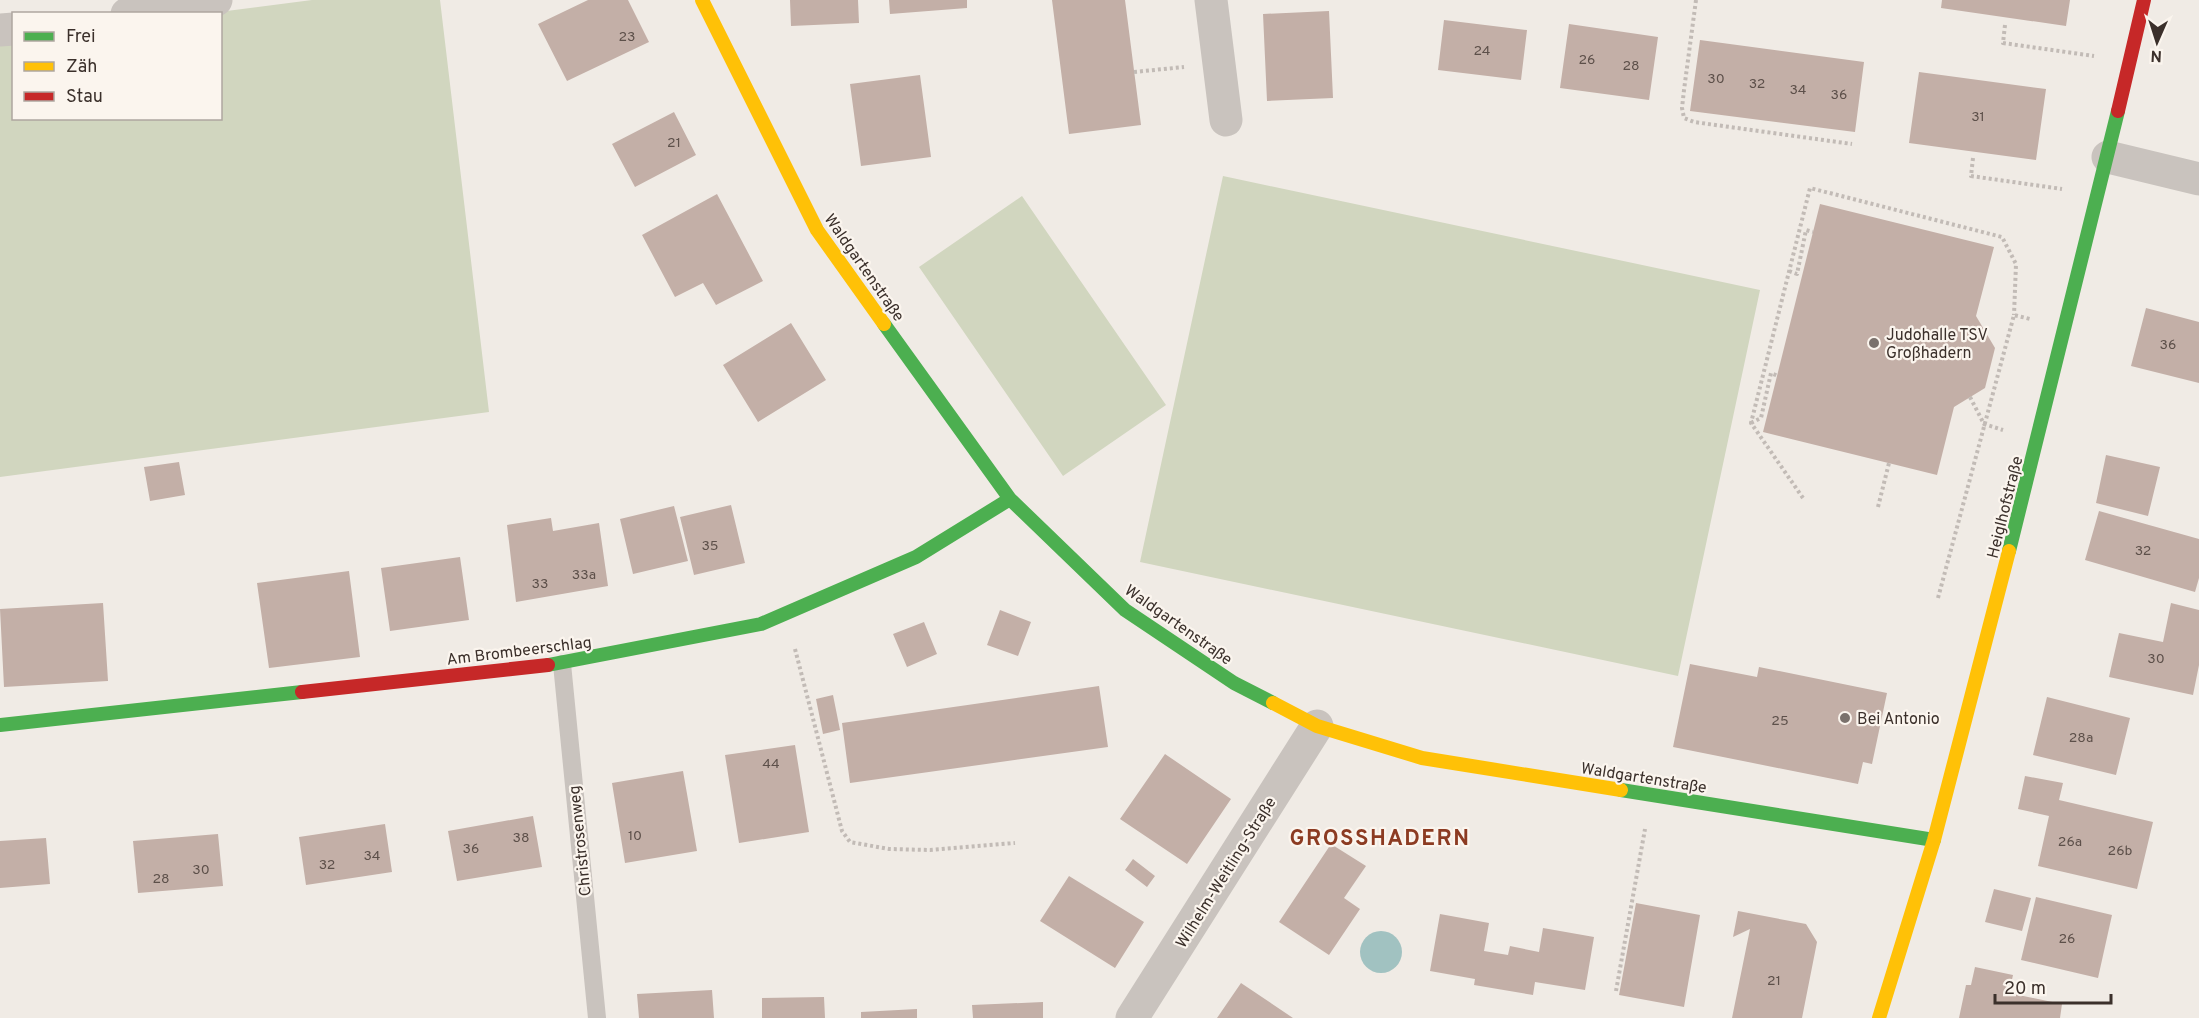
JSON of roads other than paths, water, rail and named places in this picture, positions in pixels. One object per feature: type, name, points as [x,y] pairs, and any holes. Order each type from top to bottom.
[{"type":"street","points":[[140,12],[216,0]]},
{"type":"street","name":"Waldgartenstraße","points":[[702,0],[817,230],[1010,499],[1125,610],[1234,683],[1317,726],[1422,758],[1934,840]]},
{"type":"street","points":[[1211,0],[1226,120]]},
{"type":"street","name":"Heiglhofstraße","points":[[1879,1018],[1934,840],[2012,546],[2108,157],[2144,0]]},
{"type":"street","points":[[2108,157],[2199,179]]},
{"type":"street","name":"Am Brombeerschlag","points":[[0,725],[561,664],[761,624],[916,557],[1010,499]]},
{"type":"street","name":"Wilhelm-Weitling-Straße","points":[[1132,1018],[1317,726]]},
{"type":"lane","name":"Christrosenweg","points":[[561,664],[597,1018]]},
{"type":"water","points":[[1381,931],[1396,937],[1402,952],[1396,967],[1381,973],[1366,967],[1360,952],[1366,937]]},
{"type":"place","name":"Judohalle TSV Großhadern","points":[[1874,343]]},
{"type":"place","name":"Bei Antonio","points":[[1845,718]]},
{"type":"district","name":"GROSSHADERN","points":[[1380,837]]}]
